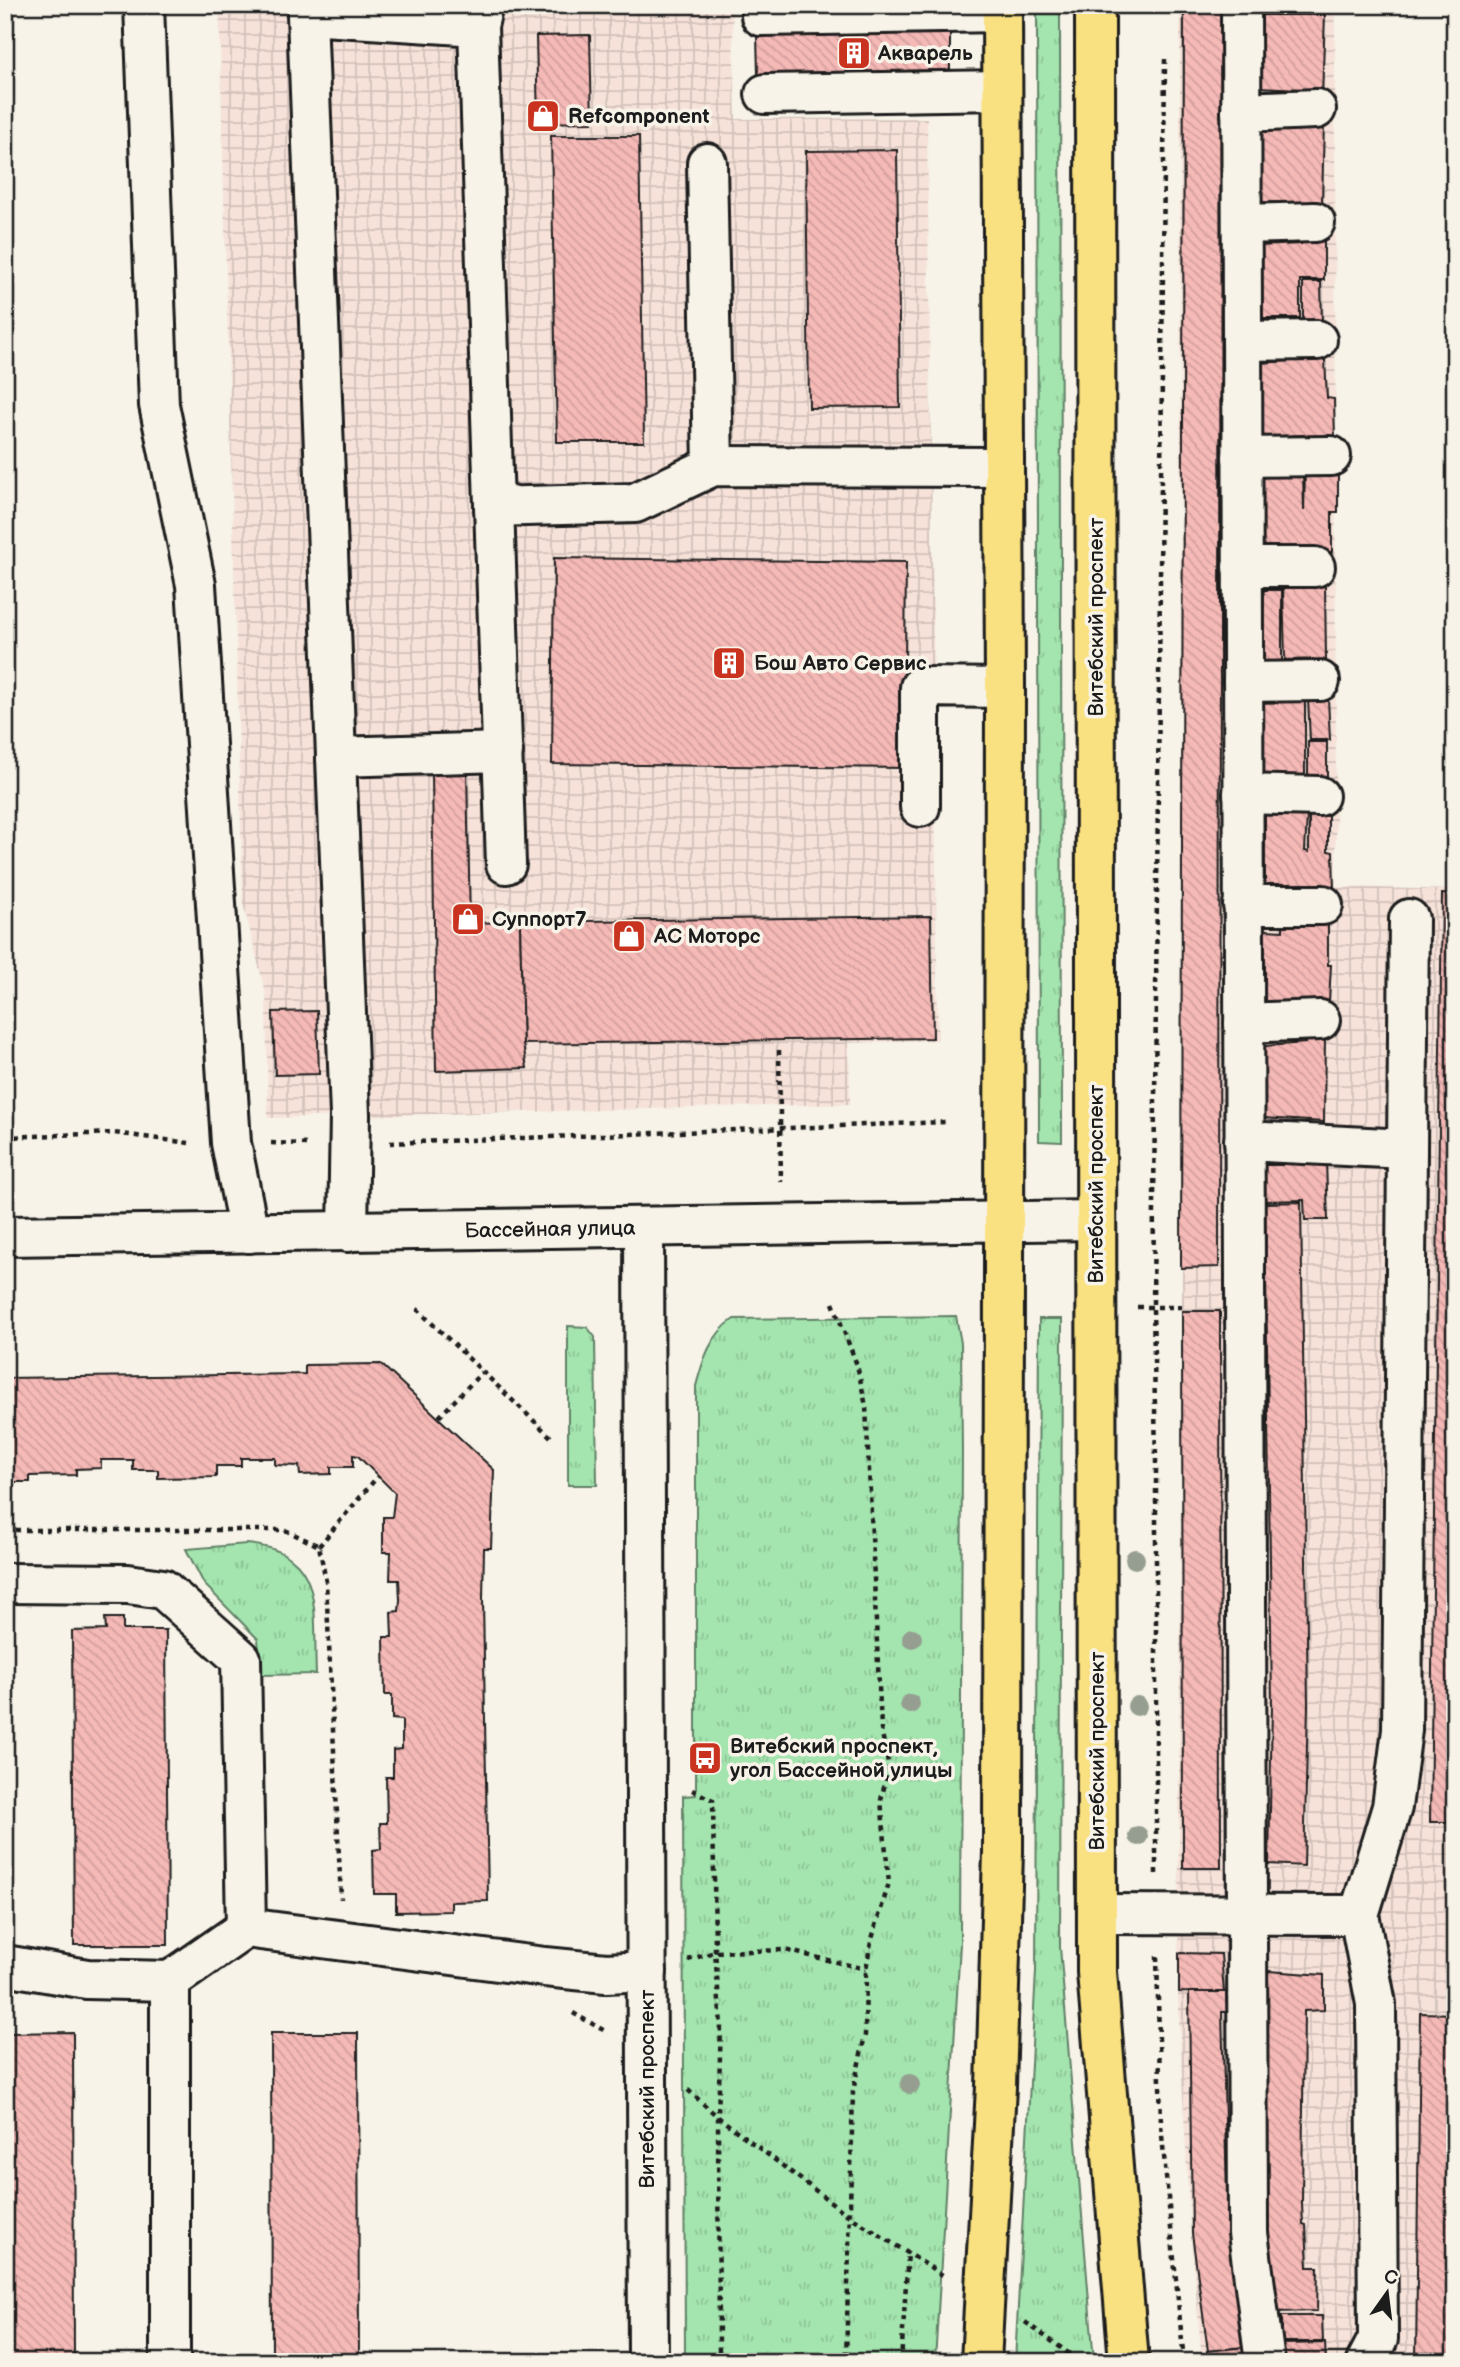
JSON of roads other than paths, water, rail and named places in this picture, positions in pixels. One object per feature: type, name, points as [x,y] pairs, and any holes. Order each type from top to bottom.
[{"type":"main road","name":"Витебский проспект","points":[[1095,5],[1095,1220],[1099,2015],[1129,2362]]},
{"type":"main road","points":[[981,2362],[1001,1975],[1005,688],[1002,8]]},
{"type":"street","points":[[144,5],[159,405],[196,585],[231,1143],[249,1233]]},
{"type":"street","points":[[1241,5],[1248,2233],[1265,2362]]},
{"type":"street","points":[[761,16],[1002,8]]},
{"type":"street","points":[[348,1231],[348,1145],[336,757],[307,15],[481,15],[506,864]]},
{"type":"street","points":[[765,94],[1002,90]]},
{"type":"street","points":[[1241,112],[1316,109]]},
{"type":"street","points":[[706,163],[713,467]]},
{"type":"street","points":[[1242,224],[1315,222]]},
{"type":"street","points":[[1242,341],[1318,340]]},
{"type":"street","points":[[1242,457],[1331,456]]},
{"type":"street","points":[[494,507],[635,503],[713,467],[1003,467]]},
{"type":"street","points":[[1242,567],[1315,567]]},
{"type":"street","points":[[1243,682],[1320,681]]},
{"type":"street","points":[[920,807],[920,687],[1005,688]]},
{"type":"street","points":[[336,757],[503,752]]},
{"type":"street","points":[[1243,794],[1319,796]]},
{"type":"street","points":[[1243,905],[1323,905]]},
{"type":"street","points":[[1366,2362],[1378,2339],[1376,2004],[1359,1915],[1392,1807],[1402,1730],[1409,919]]},
{"type":"street","points":[[1244,1023],[1320,1020]]},
{"type":"street","points":[[1244,1141],[1407,1149]]},
{"type":"street","name":"Бассейная улица","points":[[5,1236],[1095,1220]]},
{"type":"street","name":"Витебский проспект","points":[[644,1227],[648,2362]]},
{"type":"street","points":[[5,1583],[128,1584],[163,1589],[241,1659],[246,1928]]},
{"type":"street","points":[[1098,1914],[1359,1915]]},
{"type":"street","points":[[5,1965],[87,1979],[170,1981],[246,1928],[545,1967],[606,1973],[647,1970]]},
{"type":"street","points":[[170,1981],[170,2362]]},
{"type":"place","name":"Акварель","points":[[854,53]]},
{"type":"place","name":"Refcomponent","points":[[543,116]]},
{"type":"place","name":"Бош Авто Сервис","points":[[729,663]]},
{"type":"place","name":"Суппорт7","points":[[468,919]]},
{"type":"place","name":"АС Моторс","points":[[629,936]]},
{"type":"place","name":"Витебский проспект, угол Бассейной улицы","points":[[705,1758]]}]
